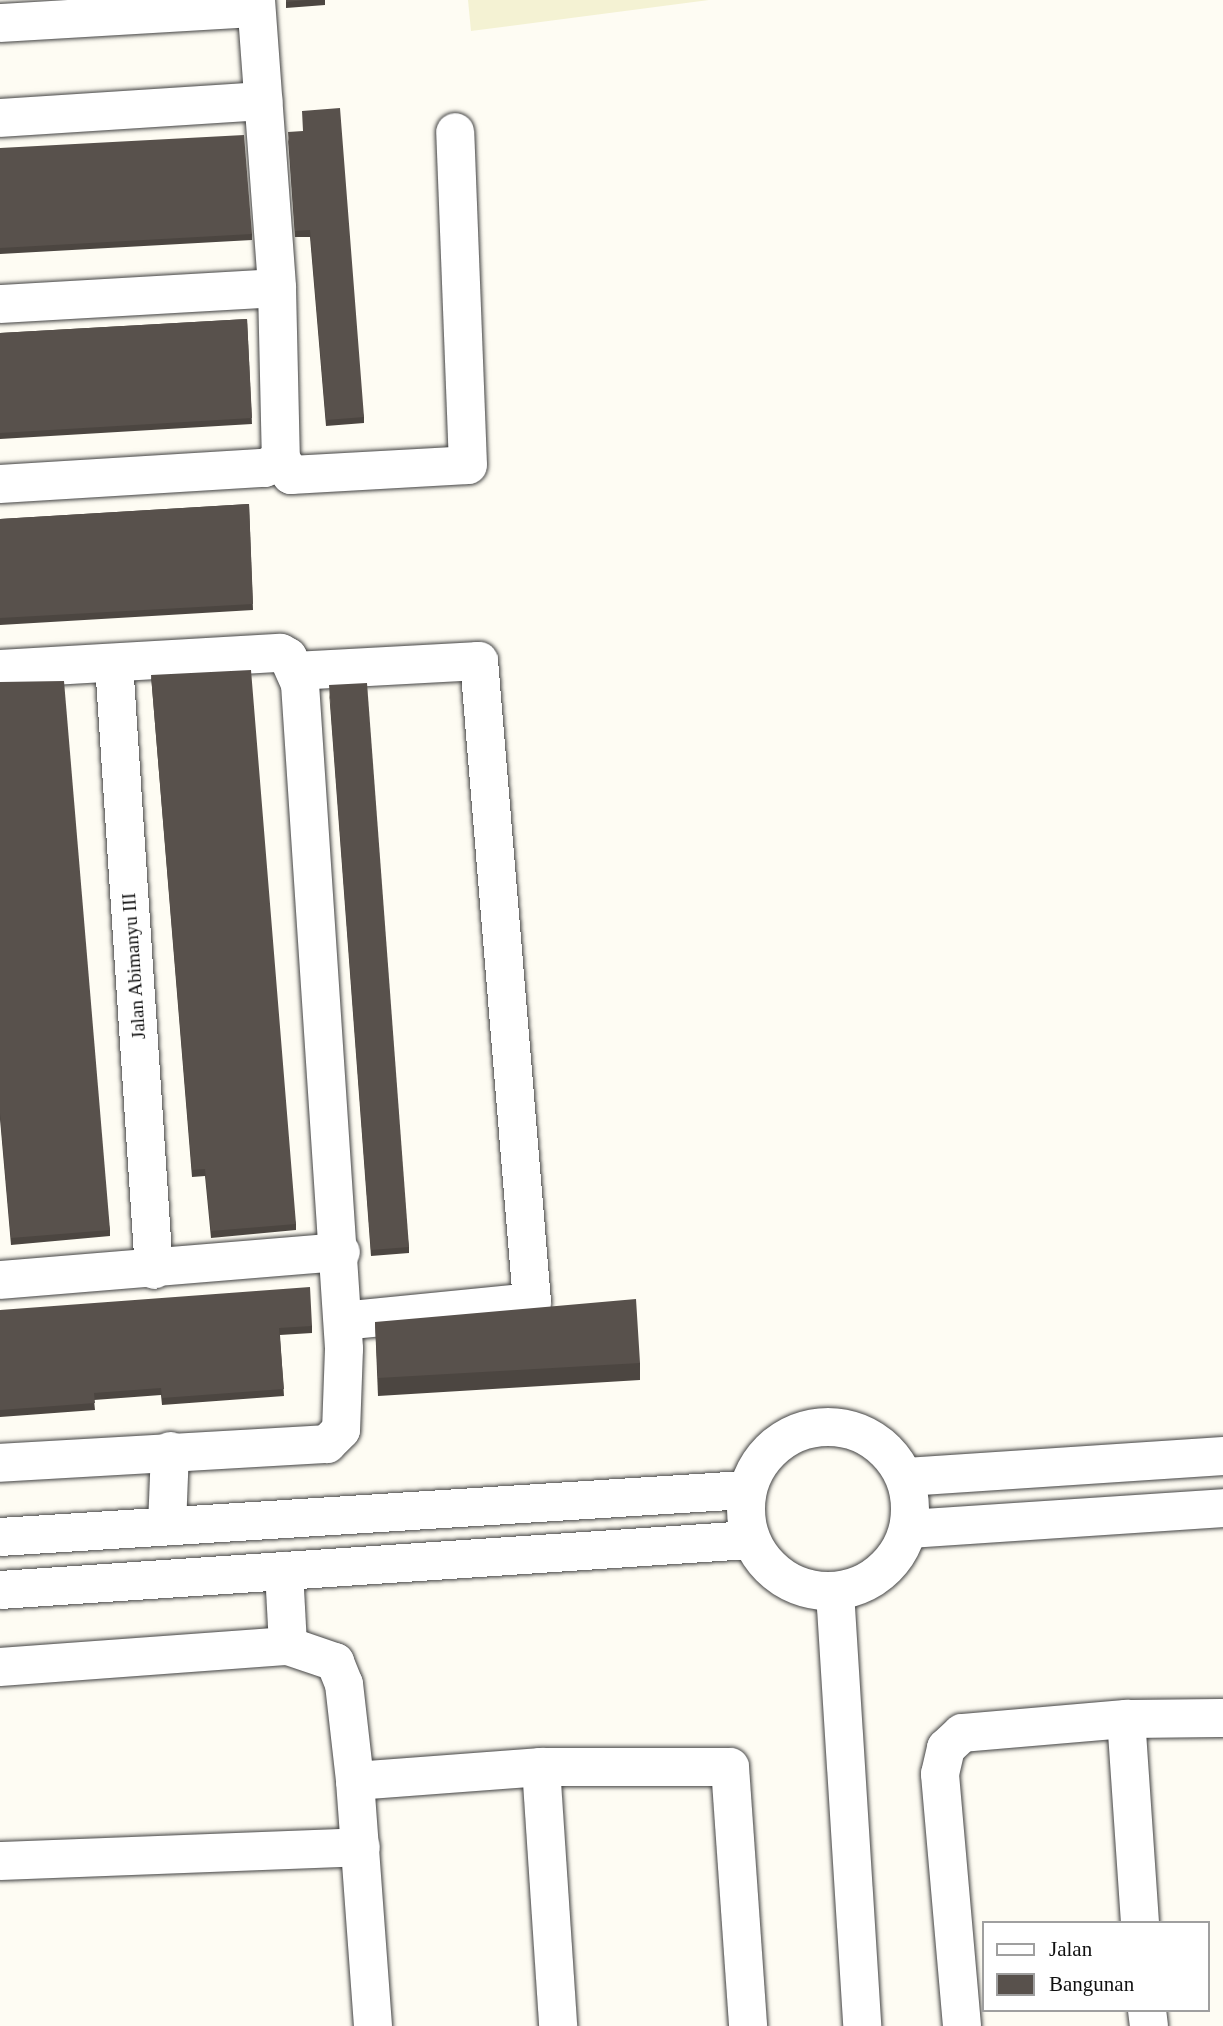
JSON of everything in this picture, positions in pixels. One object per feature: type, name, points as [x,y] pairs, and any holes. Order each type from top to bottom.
[{"type":"street","points":[[0,23],[256,4],[276,288],[281,459],[291,475],[468,465],[455,132]]},
{"type":"street","points":[[0,118],[264,101]]},
{"type":"street","points":[[0,304],[276,288]]},
{"type":"street","points":[[0,484],[265,468],[281,459]]},
{"type":"street","points":[[0,669],[281,653],[295,671],[300,684],[341,1252],[343,1321],[341,1430],[336,1439],[327,1444],[170,1451],[0,1463]]},
{"type":"street","points":[[295,671],[479,661],[532,1302],[343,1321]]},
{"type":"street","name":"Jalan Abimanyu III","points":[[114,663],[154,1270]]},
{"type":"street","points":[[0,1280],[154,1270],[341,1252]]},
{"type":"street","points":[[823,1424],[873,1437],[906,1477],[909,1529],[881,1573],[835,1592],[782,1580],[749,1540],[746,1490],[774,1444],[823,1424]]},
{"type":"street","points":[[167,1527],[170,1451]]},
{"type":"street","points":[[906,1477],[1223,1456]]},
{"type":"street","points":[[0,1537],[746,1490]]},
{"type":"street","points":[[909,1529],[1223,1508]]},
{"type":"street","points":[[0,1590],[749,1540]]},
{"type":"street","points":[[284,1571],[288,1646]]},
{"type":"street","points":[[835,1592],[862,2026]]},
{"type":"street","points":[[0,1667],[288,1646],[320,1654],[340,1671],[355,1781],[373,2026]]},
{"type":"street","points":[[962,2026],[940,1774],[946,1748],[962,1733],[1126,1719],[1223,1718]]},
{"type":"street","points":[[1126,1719],[1140,1921]]},
{"type":"street","points":[[355,1781],[541,1767],[730,1767],[748,2026]]},
{"type":"street","points":[[541,1767],[558,2026]]},
{"type":"street","points":[[0,1861],[361,1847]]},
{"type":"shaded area","points":[[468,0],[709,0],[471,31]]},
{"type":"building","points":[[340,108],[364,417],[326,420],[310,230],[295,231],[288,132],[303,131],[302,111]]},
{"type":"building","points":[[244,135],[252,234],[0,248],[0,148]]},
{"type":"building","points":[[247,319],[252,418],[0,433],[0,333]]},
{"type":"building","points":[[249,504],[253,604],[0,618],[0,519]]},
{"type":"building","points":[[251,670],[296,1224],[211,1231],[205,1169],[192,1170],[151,675]]},
{"type":"building","points":[[64,681],[110,1230],[11,1238],[0,1113],[0,682]]},
{"type":"building","points":[[367,683],[409,1247],[371,1250],[329,685]]},
{"type":"building","points":[[310,1287],[312,1326],[279,1328],[284,1389],[162,1398],[161,1388],[94,1393],[95,1403],[0,1410],[0,1310]]},
{"type":"building","points":[[636,1299],[640,1363],[378,1378],[375,1322]]}]
